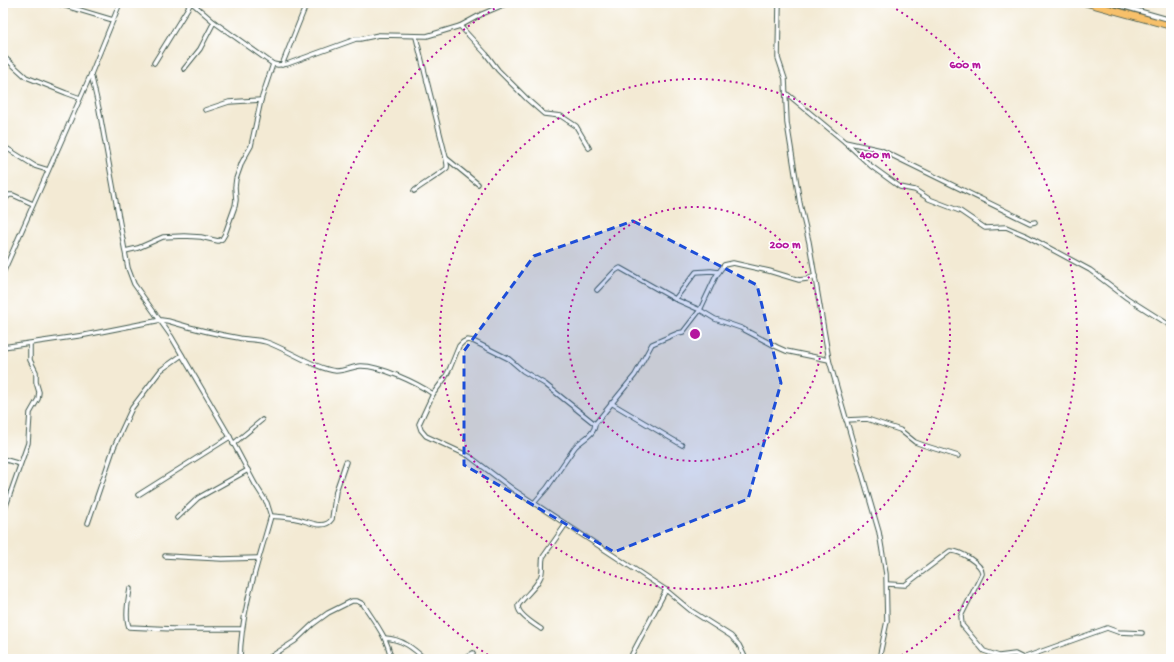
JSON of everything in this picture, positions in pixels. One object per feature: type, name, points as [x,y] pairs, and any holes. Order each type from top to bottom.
[{"type":"highway","points":[[1087,3],[1103,5],[1171,26]]},
{"type":"street","points":[[56,3],[113,20]]},
{"type":"street","points":[[3,273],[91,74],[120,3]]},
{"type":"street","points":[[154,63],[192,3],[214,22],[257,54],[273,64],[282,65],[356,39],[379,35],[416,37],[432,35],[460,26],[482,14],[508,3]]},
{"type":"street","points":[[282,65],[308,3]]},
{"type":"street","points":[[779,3],[778,58],[785,79],[787,123],[800,204],[810,242],[829,360],[879,532],[887,584],[887,621],[880,658]]},
{"type":"street","points":[[1111,3],[1171,20]]},
{"type":"street","points":[[184,69],[200,49],[214,22]]},
{"type":"street","points":[[460,26],[486,54],[498,70],[544,114],[561,116],[576,126],[589,148]]},
{"type":"street","points":[[414,191],[425,182],[444,172],[447,168],[446,158],[416,37]]},
{"type":"street","points":[[3,56],[26,76],[66,94],[80,98]]},
{"type":"street","points":[[125,251],[138,248],[163,237],[200,237],[218,241],[222,239],[235,206],[236,179],[243,158],[251,146],[261,100],[273,64]]},
{"type":"street","points":[[91,74],[128,268],[134,284],[161,320],[230,437],[267,503],[271,516],[258,558],[242,629],[240,659]]},
{"type":"street","points":[[786,93],[845,142],[871,166],[900,187],[915,190],[929,199],[960,211],[985,228],[1006,227],[1027,236],[1090,270],[1127,298],[1171,326]]},
{"type":"street","points":[[205,110],[228,102],[261,100]]},
{"type":"street","points":[[845,142],[881,150],[1030,223],[1035,222]]},
{"type":"street","points":[[3,146],[35,166],[48,170]]},
{"type":"street","points":[[446,158],[478,184]]},
{"type":"street","points":[[3,202],[9,195],[13,195],[33,204]]},
{"type":"street","points":[[534,503],[547,488],[575,447],[588,437],[594,430],[595,424],[635,375],[652,344],[683,332],[700,310],[724,265],[733,263],[769,270],[799,280],[815,276]]},
{"type":"street","points":[[597,290],[615,270],[620,268],[675,299],[700,310],[715,319],[741,328],[786,351],[829,360]]},
{"type":"street","points":[[675,299],[696,272],[710,270],[719,272]]},
{"type":"street","points":[[3,347],[85,336],[161,320],[232,337],[264,341],[320,366],[336,371],[359,366],[370,368],[392,374],[433,394]]},
{"type":"street","points":[[595,424],[545,384],[523,372],[509,359],[473,341],[467,340],[460,346],[445,378],[433,394],[419,424],[421,430],[426,436],[469,456],[534,503],[666,590],[690,610],[731,636],[739,645],[746,659]]},
{"type":"street","points":[[3,514],[28,443],[30,413],[38,399],[39,392],[36,382],[36,372],[30,360],[30,344]]},
{"type":"street","points":[[88,523],[114,447],[132,408],[161,370],[182,356]]},
{"type":"street","points":[[611,403],[682,445]]},
{"type":"street","points":[[846,420],[867,419],[900,430],[915,442],[958,456]]},
{"type":"street","points":[[233,444],[262,420]]},
{"type":"street","points":[[138,495],[230,437]]},
{"type":"street","points":[[3,459],[20,464]]},
{"type":"street","points":[[271,516],[297,518],[318,525],[330,522],[332,519],[336,491],[346,462]]},
{"type":"street","points":[[177,518],[198,498],[248,470]]},
{"type":"street","points":[[540,629],[521,613],[518,606],[542,576],[542,562],[544,557],[566,524]]},
{"type":"street","points":[[887,584],[905,585],[950,550],[958,552],[980,566],[982,574],[960,616],[962,625],[984,651],[999,656],[1015,654],[1024,659],[1107,628],[1118,632],[1142,633]]},
{"type":"street","points":[[165,556],[237,559],[258,558]]},
{"type":"street","points":[[130,589],[128,602],[129,627],[173,629],[242,629]]},
{"type":"street","points":[[632,654],[666,590]]},
{"type":"street","points":[[267,659],[295,641],[313,624],[328,613],[352,601],[357,601],[362,604],[385,638],[390,649],[391,659]]},
{"type":"street","points":[[385,638],[402,641],[425,659]]},
{"type":"street","points":[[464,659],[473,652]]},
{"type":"highlighted area","points":[[633,221],[757,285],[781,383],[748,499],[614,552],[464,465],[464,351],[534,256]]}]
